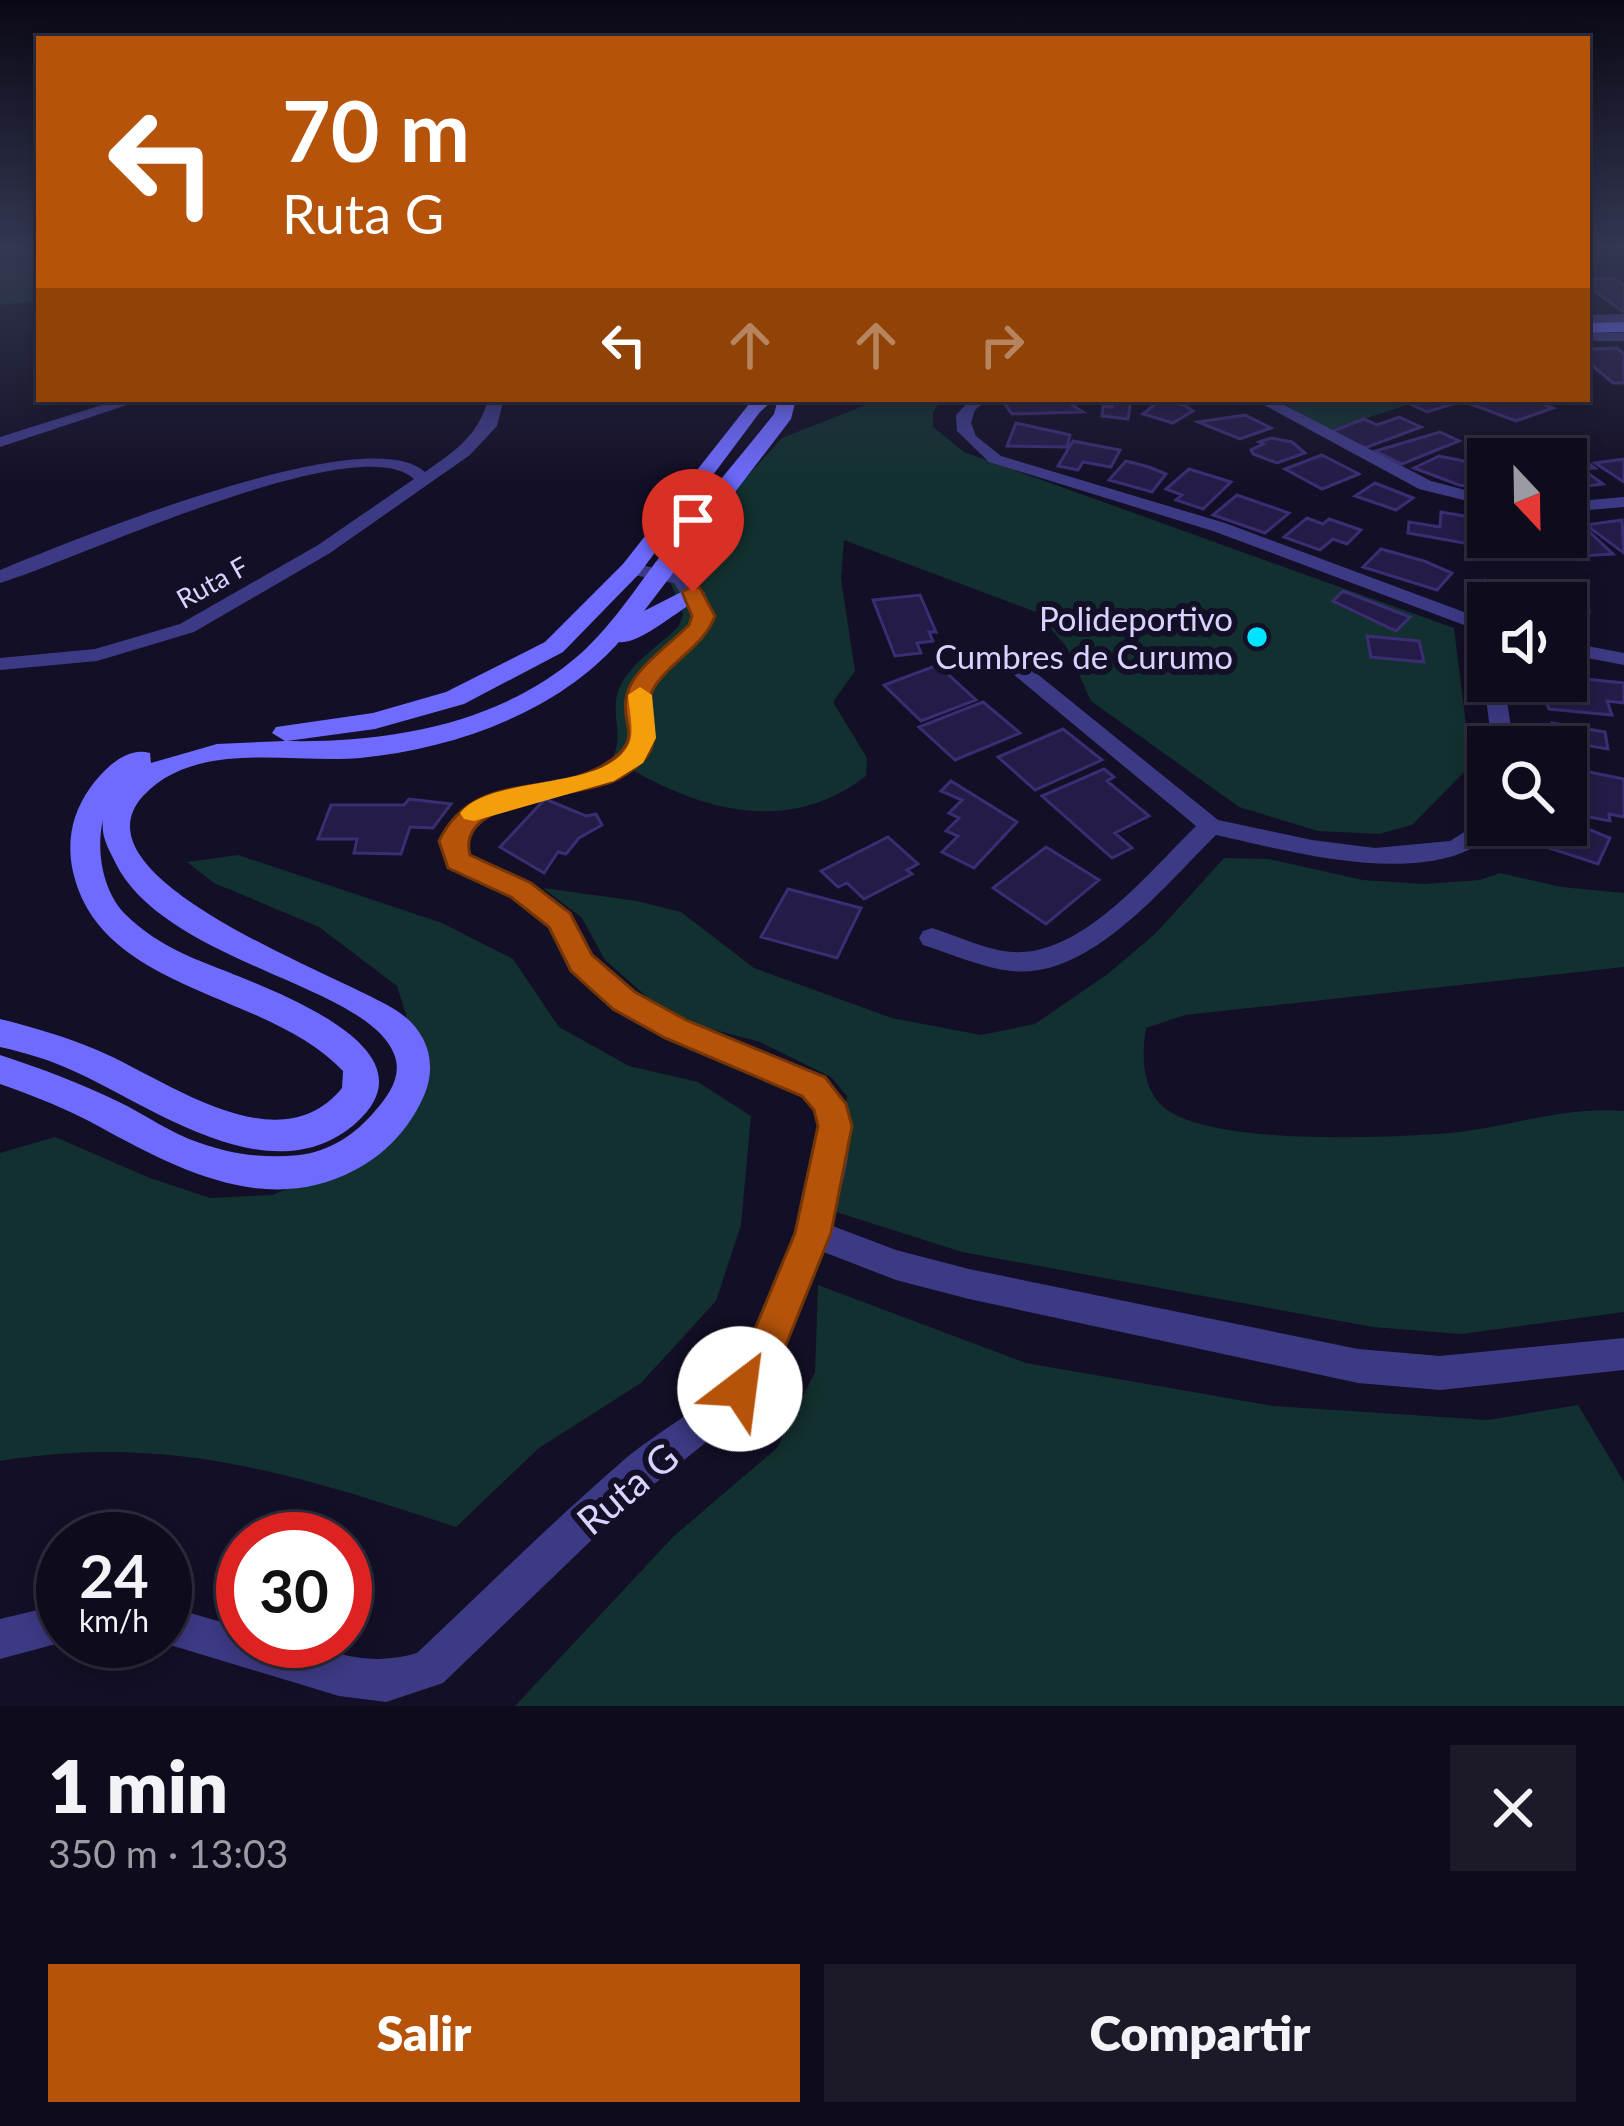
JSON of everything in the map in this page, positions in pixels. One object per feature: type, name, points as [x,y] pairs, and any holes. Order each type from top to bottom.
[{"type":"main road","points":[[1590,333],[1624,327]]},
{"type":"main road","points":[[586,662],[761,402]]},
{"type":"main road","points":[[0,1033],[86,1060],[247,1133],[290,1136],[334,1119],[361,1092],[363,1074],[355,1058],[320,1032],[184,967],[113,921],[87,868],[85,830],[91,811],[122,771],[174,745],[239,732],[303,734],[343,728],[475,690],[554,647],[645,571],[784,415],[786,402]]},
{"type":"main road","points":[[0,1069],[53,1088],[182,1153],[258,1174],[319,1169],[374,1138],[410,1092],[414,1052],[404,1036],[371,1009],[191,923],[154,895],[119,844],[117,816],[123,802],[146,778],[197,756],[358,749],[469,724],[526,699],[693,592]]},
{"type":"street","points":[[1590,333],[1624,337]]},
{"type":"street","points":[[0,439],[86,402]]},
{"type":"street","points":[[0,439],[127,402]]},
{"type":"street","name":"Ruta F","points":[[0,664],[97,655],[187,628],[325,549],[478,438],[494,416],[496,402]]},
{"type":"street","points":[[977,402],[963,414],[961,424],[966,437],[995,459],[1220,526],[1467,620]]},
{"type":"street","points":[[1267,402],[1425,485],[1467,496]]},
{"type":"street","points":[[0,577],[209,500],[293,478],[394,462],[408,465],[423,478]]},
{"type":"street","points":[[1587,505],[1624,502]]},
{"type":"street","points":[[645,571],[681,579],[693,592]]},
{"type":"street","name":"Ruta G","points":[[192,1633],[339,1676],[386,1682],[429,1669],[645,1465],[704,1427],[740,1389],[763,1354],[813,1233],[835,1126],[829,1104],[814,1086],[676,1029],[624,1000],[582,963],[560,920],[521,890],[458,861],[453,841],[464,818],[492,803],[604,776],[634,757],[644,738],[638,703],[643,685],[704,616],[693,592]]},
{"type":"street","points":[[1587,652],[1624,658]]},
{"type":"street","points":[[1004,656],[1211,826],[1375,856],[1456,849],[1467,841]]},
{"type":"street","points":[[932,938],[1022,963],[1061,952],[1099,932],[1211,826]]},
{"type":"street","points":[[813,1233],[969,1285],[1358,1366],[1440,1373],[1624,1354]]},
{"type":"street","points":[[0,1639],[36,1630]]},
{"type":"green space","name":"Polideportivo Cumbres de Curumo","points":[[873,402],[940,402],[933,412],[933,427],[964,452],[1454,628],[1467,769],[1412,825],[1379,834],[1318,831],[1239,807],[1091,701],[1066,646],[1036,612],[844,540],[841,579],[855,671],[833,702],[867,758],[866,776],[803,807],[771,811],[706,802],[674,791],[613,758],[619,689],[632,669],[679,626],[683,614],[671,584],[656,569],[687,542],[782,438]]},
{"type":"green space","points":[[1289,402],[1403,402],[1404,406],[1329,430],[1288,406]]},
{"type":"green space","points":[[238,855],[442,923],[513,959],[559,1027],[629,1066],[698,1082],[751,1116],[741,1225],[716,1301],[641,1383],[539,1448],[456,1527],[287,1476],[177,1456],[121,1452],[0,1461],[0,1153],[55,1137],[210,1198],[272,1195],[353,1162],[382,1121],[408,1052],[406,1014],[397,986],[319,927],[214,883],[187,862]]},
{"type":"green space","points":[[1224,858],[1269,859],[1363,880],[1424,884],[1480,880],[1500,873],[1561,887],[1624,893],[1624,967],[1185,1015],[1146,1028],[1144,1050],[1153,1095],[1169,1111],[1193,1122],[1264,1134],[1423,1135],[1580,1111],[1624,1111],[1624,1312],[1461,1334],[1373,1327],[962,1252],[830,1210],[847,1096],[831,1077],[760,1042],[700,1026],[647,997],[605,960],[582,918],[543,888],[681,912],[754,968],[892,1018],[981,1035],[1035,1024],[1109,973],[1156,933]]},
{"type":"green space","points":[[818,1285],[1026,1363],[1273,1406],[1488,1420],[1578,1405],[1624,1482],[1624,1706],[515,1706],[674,1536],[777,1448],[815,1372]]},
{"type":"building","points":[[1617,348],[1624,354],[1624,383],[1613,383],[1590,364],[1590,349]]},
{"type":"building","points":[[1068,402],[1083,412],[1012,414],[1004,403]]},
{"type":"building","points":[[1113,402],[1131,402],[1128,419],[1102,416],[1103,406],[1112,407]]},
{"type":"building","points":[[1158,402],[1193,411],[1173,423],[1143,414]]},
{"type":"building","points":[[1449,402],[1453,404],[1427,412],[1408,403]]},
{"type":"building","points":[[1465,402],[1539,402],[1553,408],[1516,421]]},
{"type":"building","points":[[1245,415],[1271,428],[1240,439],[1198,422]]},
{"type":"building","points":[[1399,417],[1421,427],[1365,448],[1330,432],[1364,419],[1377,425]]},
{"type":"building","points":[[1016,423],[1070,435],[1067,447],[1007,446]]},
{"type":"building","points":[[1440,432],[1459,441],[1402,464],[1375,451]]},
{"type":"building","points":[[1271,438],[1292,442],[1305,453],[1277,463],[1253,454],[1251,450],[1263,444],[1259,442]]},
{"type":"building","points":[[1073,441],[1120,450],[1111,467],[1083,462],[1078,470],[1058,466]]},
{"type":"building","points":[[1322,455],[1359,474],[1322,489],[1285,469]]},
{"type":"building","points":[[1439,456],[1467,462],[1467,486],[1459,485],[1414,468]]},
{"type":"building","points":[[1624,459],[1624,482],[1595,463]]},
{"type":"building","points":[[1126,461],[1166,474],[1152,492],[1109,480]]},
{"type":"building","points":[[1189,469],[1231,482],[1203,509],[1176,500],[1182,495],[1166,489]]},
{"type":"building","points":[[1587,473],[1603,484],[1587,486]]},
{"type":"building","points":[[1375,483],[1413,498],[1396,510],[1355,496]]},
{"type":"building","points":[[1237,495],[1289,513],[1265,533],[1213,515]]},
{"type":"building","points":[[1441,512],[1467,516],[1467,544],[1408,533],[1409,522],[1440,527]]},
{"type":"building","points":[[1307,518],[1323,524],[1329,519],[1361,530],[1347,544],[1333,539],[1320,550],[1284,537]]},
{"type":"building","points":[[1622,520],[1624,553],[1587,526]]},
{"type":"building","points":[[1587,530],[1613,554],[1587,556]]},
{"type":"building","points":[[1381,549],[1452,573],[1437,590],[1363,567]]},
{"type":"building","points":[[1343,591],[1410,617],[1396,631],[1333,601]]},
{"type":"building","points":[[920,595],[936,632],[929,632],[933,641],[917,643],[921,653],[895,656],[873,600]]},
{"type":"building","points":[[1367,636],[1419,641],[1424,662],[1371,657]]},
{"type":"building","points":[[938,665],[976,700],[921,721],[884,685]]},
{"type":"building","points":[[1587,679],[1624,683],[1624,703],[1607,701],[1612,715],[1549,709],[1546,702],[1587,702]]},
{"type":"building","points":[[983,702],[1020,733],[955,760],[919,727]]},
{"type":"building","points":[[1063,729],[1102,760],[1035,790],[998,757]]},
{"type":"building","points":[[1587,729],[1605,732],[1608,749],[1587,746]]},
{"type":"building","points":[[1587,763],[1589,772],[1624,779],[1624,817],[1609,814],[1610,821],[1587,817]]},
{"type":"building","points":[[1104,769],[1114,777],[1107,781],[1149,816],[1115,833],[1132,848],[1112,858],[1042,796]]},
{"type":"building","points":[[951,781],[1017,822],[974,868],[942,852],[958,836],[946,831],[959,818],[949,813],[962,800],[941,791]]},
{"type":"building","points":[[409,799],[451,804],[433,828],[410,827],[401,854],[354,853],[357,839],[318,839],[331,805],[404,805]]},
{"type":"building","points":[[545,799],[586,816],[596,814],[602,825],[579,838],[566,854],[558,852],[544,873],[500,847]]},
{"type":"building","points":[[1587,829],[1610,838],[1598,864],[1543,846],[1587,846]]},
{"type":"building","points":[[888,837],[918,864],[907,870],[912,874],[864,899],[847,883],[838,887],[821,871]]},
{"type":"building","points":[[1046,847],[1099,880],[1046,924],[993,888]]},
{"type":"building","points":[[788,889],[861,908],[837,958],[761,937]]},
{"type":"slow traffic","points":[[474,813],[492,803],[604,776],[634,757],[644,738],[640,695]]},
{"type":"place","name":"Polideportivo Cumbres de Curumo","points":[[1257,637]]},
{"type":"route","points":[[693,592],[704,616],[688,640],[643,685],[638,703],[644,738],[634,757],[604,776],[492,803],[464,818],[453,841],[458,861],[521,890],[560,920],[582,963],[624,1000],[676,1029],[814,1086],[829,1104],[835,1126],[813,1233],[763,1354],[740,1389]]}]
